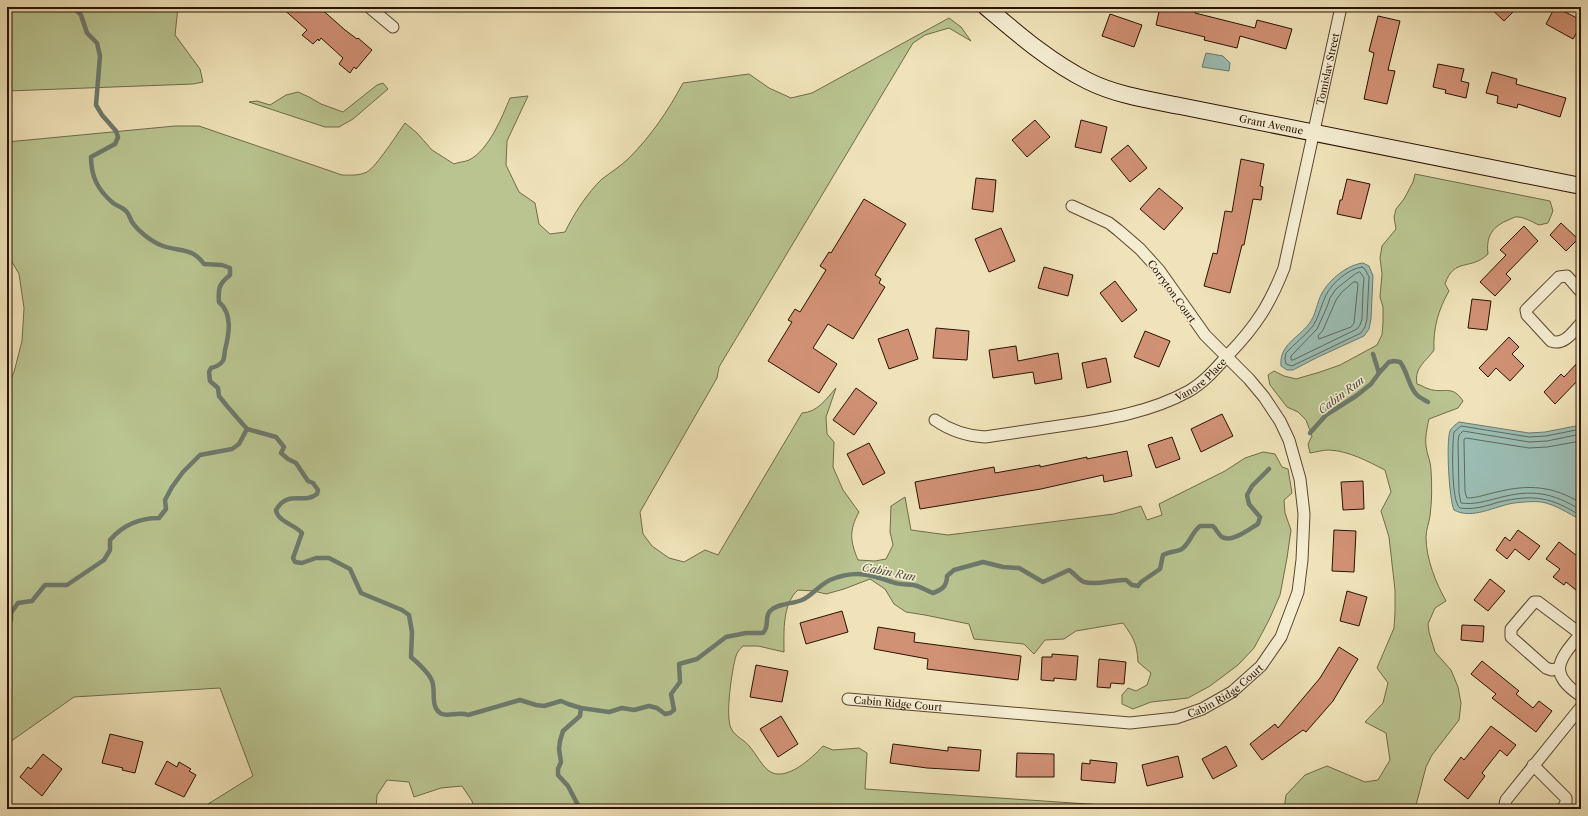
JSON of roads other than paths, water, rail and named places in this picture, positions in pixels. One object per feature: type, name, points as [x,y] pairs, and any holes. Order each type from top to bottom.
[{"type":"street","points":[[369,7],[393,28]]},
{"type":"street","name":"Grant Avenue","points":[[986,7],[1054,62],[1088,81],[1116,92],[1172,105],[1581,186]]},
{"type":"street","name":"Tomislav Street","points":[[1314,132],[1341,7]]},
{"type":"street","name":"Vanore Place","points":[[935,420],[954,431],[969,436],[985,437],[1112,418],[1144,410],[1170,401],[1190,391],[1202,382],[1247,336],[1262,315],[1274,292],[1284,268],[1314,132]]},
{"type":"street","name":"Corryton Court","points":[[1072,206],[1109,223],[1140,248],[1159,270],[1205,335],[1226,358]]},
{"type":"street","points":[[1581,292],[1567,276],[1559,277],[1526,310],[1527,316],[1551,341],[1556,343],[1562,342],[1581,323]]},
{"type":"street","name":"Cabin Ridge Court","points":[[848,699],[1130,723],[1176,718],[1202,709],[1232,692],[1260,666],[1281,637],[1298,592],[1302,560],[1304,514],[1299,473],[1289,440],[1280,420],[1249,379],[1226,358]]},
{"type":"street","points":[[1559,668],[1552,670],[1546,668],[1511,637],[1511,629],[1534,602],[1538,602],[1578,632],[1578,637],[1561,659],[1559,668],[1564,680],[1581,696]]},
{"type":"street","points":[[1504,809],[1506,800],[1581,707]]},
{"type":"street","points":[[1533,765],[1566,798],[1566,803],[1562,809]]},
{"type":"water","points":[[1206,53],[1223,56],[1230,63],[1229,71],[1202,67]]},
{"type":"water","points":[[1363,263],[1369,266],[1373,276],[1371,319],[1369,329],[1364,336],[1293,370],[1287,370],[1281,366],[1281,359],[1286,347],[1309,324],[1325,288],[1334,278],[1345,270],[1357,264]]},
{"type":"water","points":[[1459,422],[1529,433],[1545,432],[1581,425],[1581,520],[1557,507],[1542,502],[1514,503],[1468,514],[1454,510],[1449,483],[1448,446],[1450,431],[1452,427]]},
{"type":"waterway","name":"Cabin Run","points":[[73,7],[81,15],[87,33],[97,43],[100,56],[96,105],[102,115],[116,131],[118,137],[115,144],[91,157],[92,171],[96,183],[113,203],[126,211],[135,226],[150,239],[169,248],[190,252],[204,264],[222,265],[230,268],[230,275],[221,284],[219,293],[219,302],[228,318],[228,337],[224,359],[221,363],[211,368],[209,372],[210,381],[218,388],[219,396],[247,429],[276,437],[284,447],[281,453],[296,463],[308,481],[313,483],[318,490],[317,494],[312,497],[286,500],[276,510],[277,514],[283,520],[302,533],[293,558],[295,562],[302,563],[316,558],[329,558],[350,569],[361,593],[402,610],[409,615],[412,632],[411,657],[431,678],[435,706],[440,713],[446,715],[468,715],[520,700],[544,706],[561,701],[581,708],[609,712],[622,708],[634,710],[649,706],[657,708],[665,714],[670,713],[674,710],[671,694],[680,682],[679,664],[697,659],[726,637],[746,633],[763,633],[766,628],[767,616],[773,608],[802,600],[826,582],[847,575],[869,575],[897,584],[921,587],[933,593],[943,587],[947,576],[954,570],[983,562],[1003,567],[1019,568],[1043,582],[1069,570],[1084,582],[1100,583],[1126,580],[1132,585],[1138,586],[1141,582],[1160,569],[1163,555],[1182,549],[1200,526],[1213,526],[1222,537],[1231,538],[1240,535],[1258,524],[1260,517],[1249,504],[1247,495],[1252,486],[1269,469]]},
{"type":"waterway","points":[[1373,354],[1379,373]]},
{"type":"waterway","name":"Cabin Run","points":[[1310,433],[1326,415],[1356,396],[1371,384],[1389,362],[1400,362],[1414,391],[1418,396],[1428,402]]},
{"type":"waterway","points":[[7,626],[11,620],[11,613],[18,603],[32,601],[45,585],[67,585],[104,560],[110,550],[110,540],[120,530],[138,521],[159,518],[166,509],[165,500],[183,472],[200,455],[232,449],[239,444],[247,429]]},
{"type":"waterway","points":[[580,809],[568,786],[558,775],[558,769],[561,762],[559,749],[563,731],[580,716],[581,708]]}]
